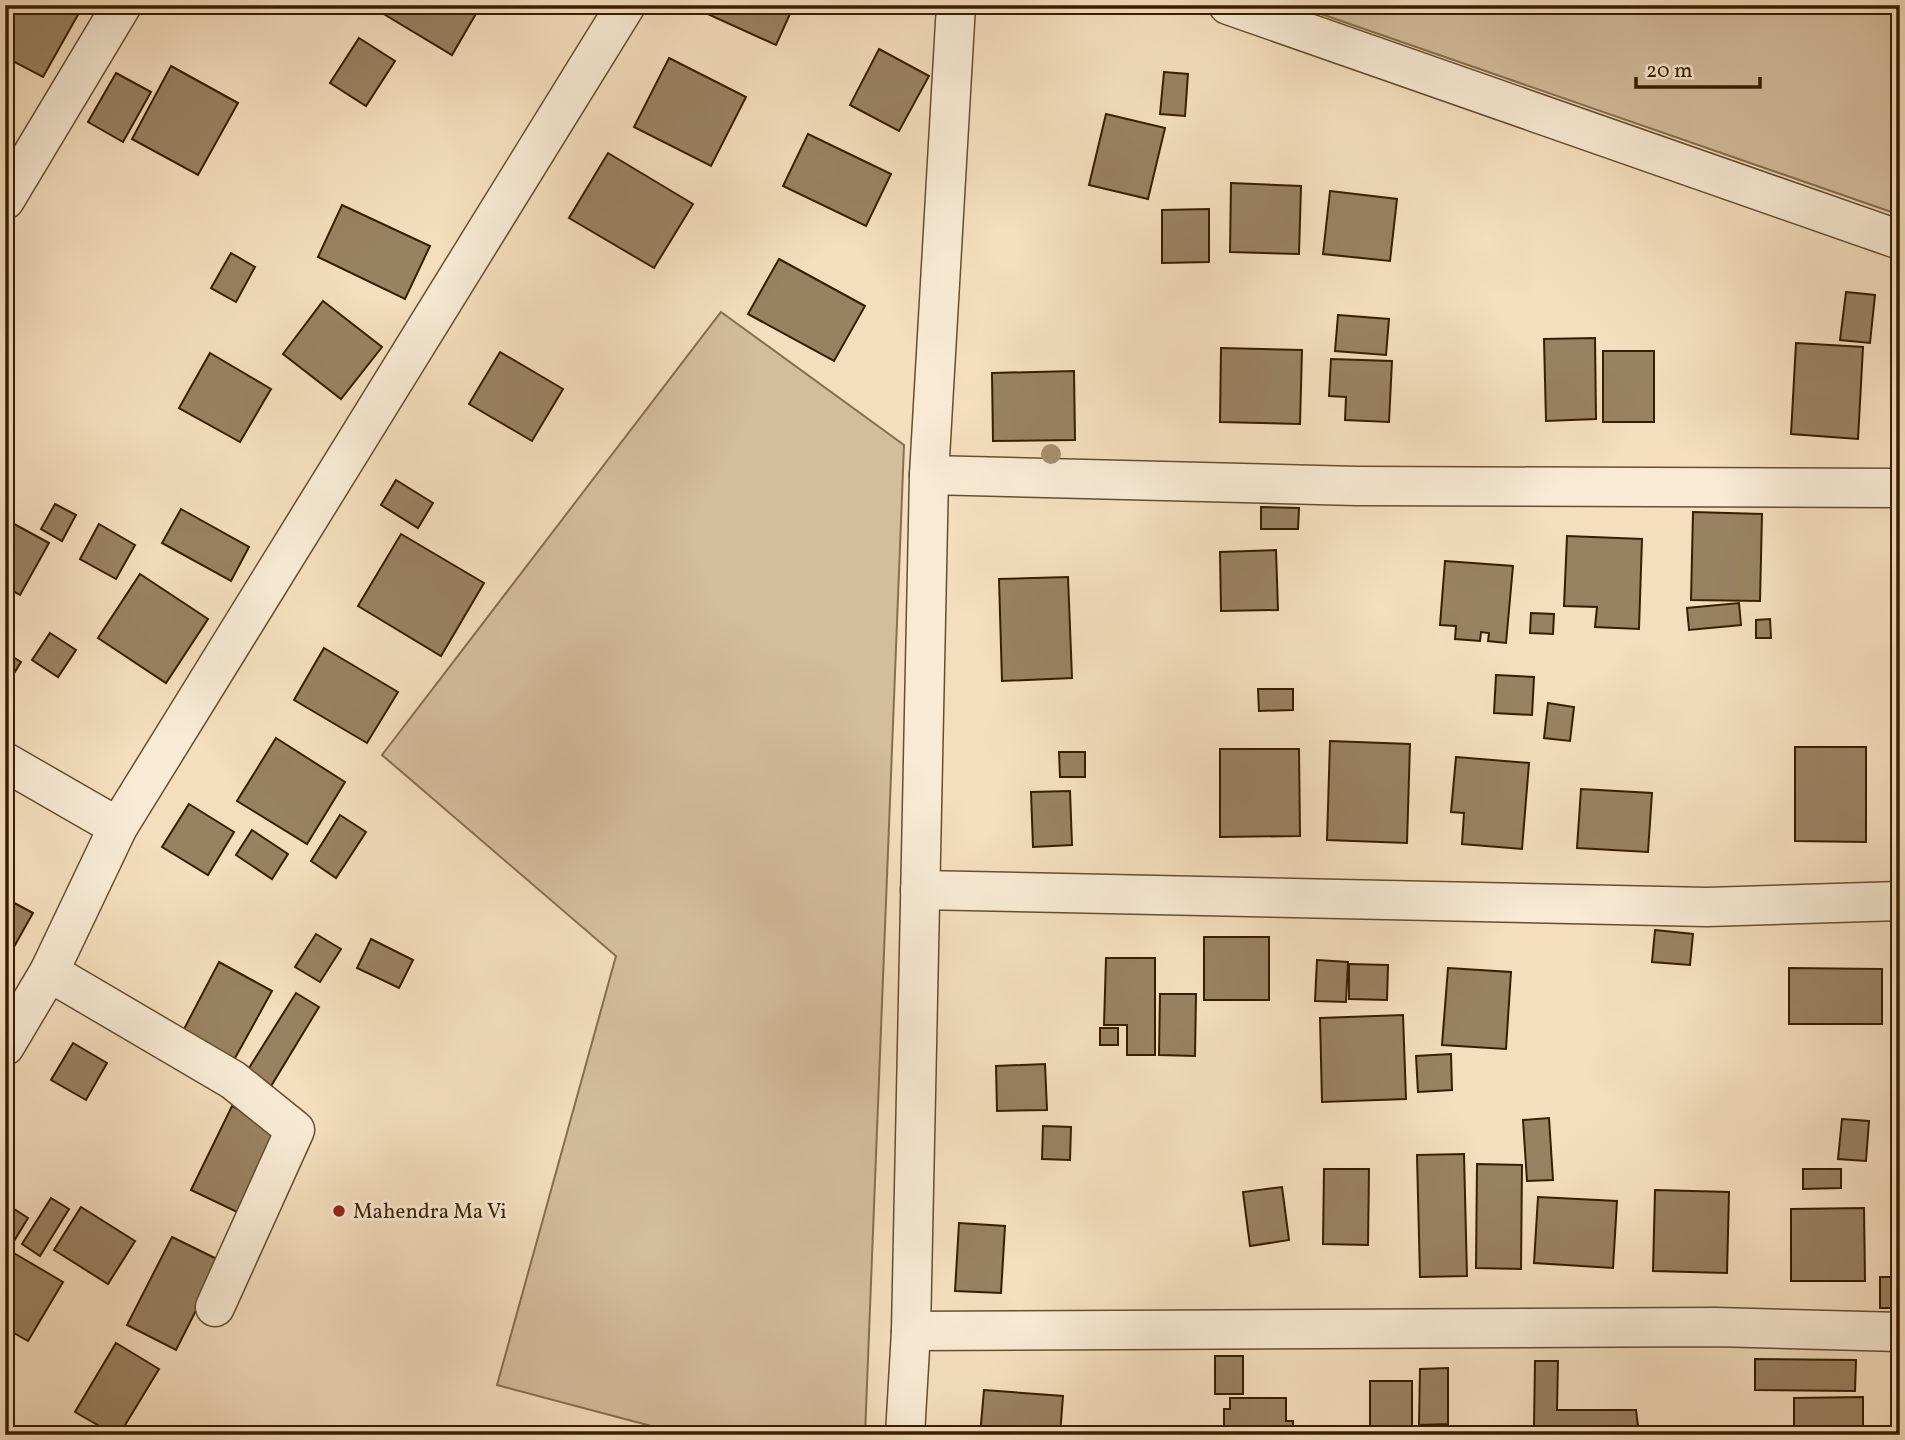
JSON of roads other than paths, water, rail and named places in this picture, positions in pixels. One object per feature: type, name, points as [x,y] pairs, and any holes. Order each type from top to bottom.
[{"type":"street","points":[[5,200],[122,5]]},
{"type":"street","points":[[5,1046],[49,972],[118,827],[626,5]]},
{"type":"street","points":[[905,1435],[911,1331],[929,475],[956,5]]},
{"type":"street","points":[[1228,5],[1900,240]]},
{"type":"street","points":[[929,475],[1344,486],[1900,488]]},
{"type":"street","points":[[5,762],[118,827]]},
{"type":"street","points":[[920,890],[1706,907],[1900,901]]},
{"type":"street","points":[[49,972],[233,1080],[295,1130],[215,1307]]},
{"type":"street","points":[[911,1331],[1716,1327],[1900,1332]]},
{"type":"place","name":"Mahendra Ma Vi","points":[[339,1211]]}]
